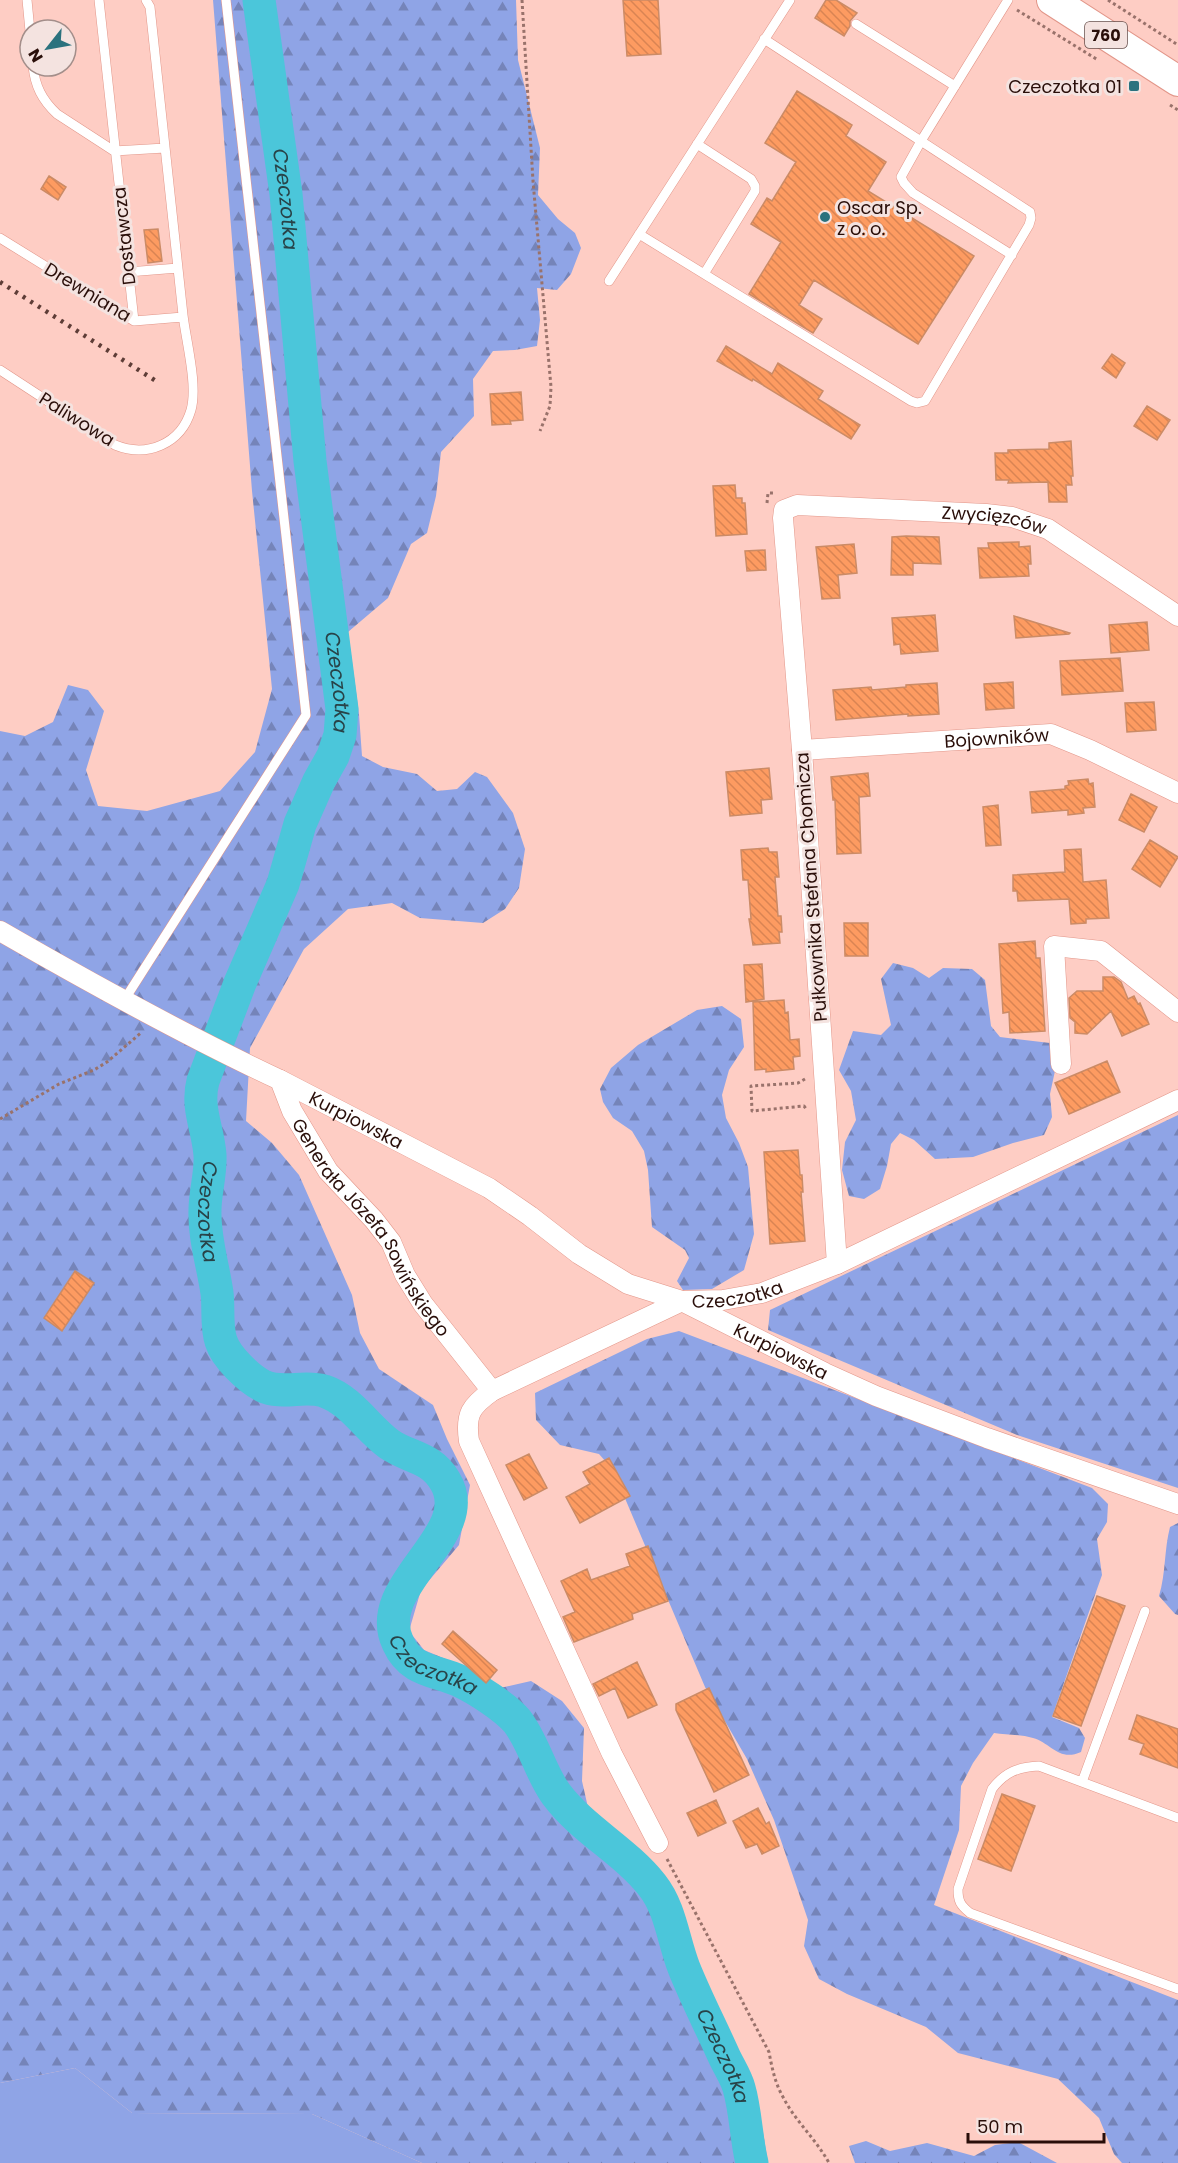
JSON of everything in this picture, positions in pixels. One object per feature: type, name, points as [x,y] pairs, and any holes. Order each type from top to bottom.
[{"type":"main road","name":"760","points":[[1052,0],[1173,92]]},
{"type":"street","name":"Zwycięzców","points":[[777,505],[986,514],[1026,521],[1048,529],[1178,615]]},
{"type":"street","name":"Pułkownika Stefana Chomicza","points":[[777,505],[783,518],[802,750],[837,1264]]},
{"type":"street","name":"Bojowników","points":[[802,750],[1051,734],[1090,750],[1178,793]]},
{"type":"street","points":[[0,931],[123,1002],[280,1080]]},
{"type":"street","points":[[1061,1064],[1054,945],[1101,951],[1178,1012]]},
{"type":"street","name":"Kurpiowska","points":[[280,1080],[489,1188],[579,1254],[628,1284],[682,1301],[876,1396],[987,1438],[1178,1504]]},
{"type":"street","name":"Generała Józefa Sowińskiego","points":[[280,1080],[292,1111],[328,1171],[380,1227],[391,1242],[405,1275],[423,1304],[492,1391]]},
{"type":"street","name":"Czeczotka","points":[[658,1843],[612,1754],[469,1441],[467,1428],[475,1403],[492,1391],[682,1301],[723,1300],[762,1293],[837,1264],[1178,1100]]},
{"type":"lane","points":[[27,0],[29,18]]},
{"type":"lane","name":"Dostawcza","points":[[99,0],[134,321]]},
{"type":"lane","points":[[146,0],[150,8],[183,317]]},
{"type":"lane","points":[[123,1002],[306,715],[226,0]]},
{"type":"lane","points":[[609,281],[790,0]]},
{"type":"lane","points":[[1007,2],[901,177],[907,188],[1012,255]]},
{"type":"lane","points":[[856,24],[955,86]]},
{"type":"lane","points":[[639,234],[917,403],[925,401],[1029,225],[1030,212],[764,39]]},
{"type":"lane","points":[[34,78],[48,106],[114,151],[165,148]]},
{"type":"lane","points":[[697,144],[751,179],[755,186],[755,191],[704,274]]},
{"type":"lane","name":"Drewniana","points":[[0,238],[134,321],[183,317]]},
{"type":"lane","points":[[128,272],[178,268]]},
{"type":"lane","name":"Paliwowa","points":[[0,370],[115,445],[131,450],[149,450],[160,446],[179,431],[191,409],[193,391],[183,317]]},
{"type":"lane","points":[[1082,1782],[1145,1611]]},
{"type":"lane","points":[[1178,1818],[1039,1766],[1023,1767],[1011,1771],[992,1789],[958,1889],[958,1899],[970,1913],[1178,1989]]},
{"type":"path","points":[[522,0],[533,181],[551,387],[550,406],[540,431]]},
{"type":"path","points":[[1108,0],[1178,45]]},
{"type":"path","points":[[1007,2],[1107,66]]},
{"type":"path","points":[[1173,92],[1178,110]]},
{"type":"path","points":[[0,1119],[59,1084],[94,1070],[107,1062],[158,1020]]},
{"type":"path","points":[[807,1077],[798,1083],[751,1086],[752,1111],[804,1106],[813,1115]]},
{"type":"path","points":[[658,1843],[769,2052],[773,2073],[783,2098],[821,2148],[829,2163]]},
{"type":"green space","points":[[213,0],[516,0],[518,60],[540,148],[538,195],[558,219],[575,233],[581,248],[571,274],[557,290],[537,288],[540,320],[537,346],[493,351],[473,379],[474,416],[441,452],[436,496],[427,533],[411,544],[388,598],[348,632],[362,756],[383,767],[417,774],[437,791],[457,789],[475,772],[487,777],[513,813],[525,849],[519,888],[505,909],[483,923],[420,918],[392,903],[348,909],[304,949],[250,1048],[246,1121],[272,1143],[299,1175],[352,1295],[360,1333],[379,1369],[433,1405],[470,1485],[459,1545],[421,1590],[409,1631],[424,1650],[472,1670],[500,1688],[531,1681],[562,1701],[584,1728],[582,1781],[589,1812],[671,1889],[723,2038],[746,2069],[763,2132],[768,2163],[422,2163],[312,2114],[132,2113],[75,2068],[0,2083],[0,731],[25,736],[53,722],[68,685],[88,690],[104,711],[86,770],[98,806],[147,811],[220,791],[255,752],[272,689],[252,491]]},
{"type":"green space","points":[[893,963],[913,968],[929,978],[943,968],[972,969],[985,980],[991,1026],[1000,1037],[1050,1043],[1058,1057],[1050,1094],[1052,1117],[1044,1135],[973,1157],[935,1159],[914,1140],[900,1133],[891,1144],[880,1189],[864,1199],[849,1196],[842,1170],[845,1142],[856,1120],[851,1091],[839,1070],[853,1031],[881,1035],[891,1025],[881,979]]},
{"type":"green space","points":[[722,1006],[741,1019],[744,1047],[729,1070],[722,1095],[726,1118],[748,1167],[754,1234],[744,1270],[712,1289],[683,1290],[677,1281],[689,1258],[685,1250],[652,1227],[648,1170],[644,1151],[632,1131],[613,1118],[603,1102],[600,1089],[611,1068],[638,1045],[697,1010]]},
{"type":"green space","points":[[1178,1115],[1178,1488],[1017,1435],[768,1330],[770,1310]]},
{"type":"green space","points":[[679,1331],[1092,1488],[1108,1504],[1107,1522],[1097,1539],[1102,1575],[1052,1717],[1079,1728],[1085,1738],[1081,1752],[1067,1755],[1033,1738],[994,1733],[973,1763],[961,1786],[959,1830],[934,1905],[1178,2000],[1178,2163],[1122,2163],[1114,2154],[1099,2118],[1058,2079],[958,2053],[926,2027],[847,1994],[819,1979],[804,1946],[808,1920],[774,1820],[747,1759],[705,1687],[613,1470],[599,1454],[560,1445],[536,1420],[535,1393],[647,1339]]},
{"type":"green space","points":[[1178,1523],[1178,1615],[1159,1596],[1170,1527]]},
{"type":"green space","points":[[75,2068],[132,2113],[312,2114],[422,2163],[0,2163],[0,2083]]},
{"type":"green space","points":[[866,2141],[890,2151],[927,2143],[974,2156],[995,2145],[1018,2142],[1057,2163],[855,2163],[849,2146]]},
{"type":"building","points":[[623,0],[658,0],[661,54],[627,56]]},
{"type":"building","points":[[826,0],[836,0],[857,13],[850,21],[850,26],[844,36],[815,18]]},
{"type":"building","points":[[797,91],[852,125],[846,136],[886,162],[868,191],[974,256],[918,344],[814,280],[799,305],[822,319],[813,333],[749,294],[781,242],[751,224],[767,198],[772,201],[796,162],[765,143]]},
{"type":"building","points":[[49,176],[66,187],[58,200],[41,189]]},
{"type":"building","points":[[158,229],[162,261],[148,263],[144,230]]},
{"type":"building","points":[[726,346],[772,374],[778,363],[823,391],[818,399],[860,425],[851,439],[753,379],[752,381],[717,361]]},
{"type":"building","points":[[1112,354],[1125,363],[1116,378],[1102,368]]},
{"type":"building","points":[[521,392],[523,420],[510,421],[511,424],[492,425],[490,394]]},
{"type":"building","points":[[1147,406],[1170,420],[1157,440],[1134,426]]},
{"type":"building","points":[[1071,441],[1073,476],[1071,476],[1072,485],[1066,485],[1067,502],[1049,502],[1048,482],[1008,483],[1009,480],[996,480],[995,453],[1008,453],[1008,450],[1049,449],[1049,443]]},
{"type":"building","points":[[735,485],[736,498],[742,498],[742,503],[745,503],[747,534],[716,536],[713,486]]},
{"type":"building","points":[[892,537],[939,537],[941,564],[913,563],[913,575],[891,575]]},
{"type":"building","points":[[1019,542],[1019,547],[1030,546],[1029,576],[980,578],[978,548],[989,548],[988,543]]},
{"type":"building","points":[[854,544],[857,573],[838,575],[840,598],[822,599],[816,547]]},
{"type":"building","points":[[765,550],[766,570],[747,571],[745,551]]},
{"type":"building","points":[[935,615],[938,651],[901,654],[900,644],[894,645],[892,618]]},
{"type":"building","points":[[1014,616],[1070,633],[1016,638]]},
{"type":"building","points":[[1147,622],[1149,650],[1111,653],[1109,625]]},
{"type":"building","points":[[1120,658],[1123,691],[1062,695],[1060,661]]},
{"type":"building","points":[[1013,682],[1014,708],[986,710],[984,684]]},
{"type":"building","points":[[937,683],[939,714],[908,716],[908,714],[836,720],[833,690],[871,687],[872,690]]},
{"type":"building","points":[[1154,702],[1156,730],[1127,732],[1125,703]]},
{"type":"building","points":[[769,768],[772,799],[761,800],[762,813],[730,816],[726,772]]},
{"type":"building","points":[[868,773],[870,796],[859,797],[861,853],[837,854],[835,800],[833,800],[831,777]]},
{"type":"building","points":[[1088,779],[1089,784],[1093,783],[1095,807],[1083,808],[1084,813],[1068,815],[1068,810],[1032,813],[1030,792],[1065,789],[1065,786],[1069,785],[1068,781]]},
{"type":"building","points":[[1131,794],[1157,807],[1144,832],[1119,820]]},
{"type":"building","points":[[998,805],[1001,845],[986,846],[983,807]]},
{"type":"building","points":[[1150,840],[1178,857],[1160,887],[1132,869]]},
{"type":"building","points":[[768,848],[769,852],[777,852],[779,877],[775,877],[778,916],[781,916],[782,932],[779,932],[780,943],[753,945],[749,919],[751,919],[748,880],[743,880],[741,850]]},
{"type":"building","points":[[1081,849],[1083,882],[1106,880],[1109,918],[1086,919],[1086,923],[1071,924],[1069,899],[1018,901],[1017,891],[1013,891],[1013,875],[1065,872],[1064,850]]},
{"type":"building","points":[[844,923],[868,923],[868,956],[845,956]]},
{"type":"building","points":[[1035,941],[1036,958],[1040,958],[1045,1031],[1010,1033],[1009,1012],[1003,1013],[999,944]]},
{"type":"building","points":[[762,964],[764,999],[746,1002],[744,965]]},
{"type":"building","points":[[1103,977],[1114,977],[1121,982],[1128,999],[1134,996],[1138,1004],[1140,1003],[1149,1024],[1122,1036],[1111,1011],[1087,1034],[1075,1033],[1075,1022],[1070,1018],[1069,998],[1077,991],[1103,991]]},
{"type":"building","points":[[784,1000],[785,1013],[788,1012],[790,1040],[799,1039],[800,1056],[793,1057],[794,1069],[766,1072],[766,1069],[755,1070],[753,1002]]},
{"type":"building","points":[[1107,1061],[1120,1092],[1069,1114],[1055,1083]]},
{"type":"building","points":[[798,1150],[800,1175],[802,1175],[805,1241],[770,1244],[764,1152]]},
{"type":"building","points":[[75,1271],[94,1283],[62,1331],[44,1318]]},
{"type":"building","points":[[529,1454],[547,1488],[524,1500],[506,1465]]},
{"type":"building","points":[[609,1458],[630,1496],[580,1523],[566,1497],[590,1484],[583,1472]]},
{"type":"building","points":[[648,1546],[668,1601],[632,1614],[633,1619],[574,1642],[563,1617],[575,1612],[561,1581],[587,1569],[591,1580],[630,1566],[626,1554]]},
{"type":"building","points":[[1097,1596],[1125,1606],[1081,1726],[1053,1716]]},
{"type":"building","points":[[453,1631],[497,1670],[486,1683],[442,1644]]},
{"type":"building","points":[[637,1662],[657,1705],[628,1718],[615,1688],[599,1696],[593,1684]]},
{"type":"building","points":[[709,1688],[749,1775],[714,1792],[676,1710],[676,1704]]},
{"type":"building","points":[[1137,1715],[1178,1729],[1178,1768],[1140,1754],[1144,1744],[1129,1739]]},
{"type":"building","points":[[1002,1794],[1035,1806],[1011,1871],[978,1859]]},
{"type":"building","points":[[716,1800],[726,1823],[698,1836],[687,1813]]},
{"type":"building","points":[[758,1808],[766,1824],[769,1822],[779,1846],[762,1854],[757,1844],[746,1848],[733,1821]]},
{"type":"waterway","name":"Czeczotka","points":[[259,0],[286,194],[310,461],[342,709],[340,735],[333,756],[300,824],[283,884],[240,983],[201,1091],[210,1155],[205,1220],[217,1293],[219,1335],[233,1360],[244,1372],[263,1386],[278,1390],[316,1389],[334,1395],[389,1444],[426,1462],[445,1481],[451,1501],[448,1521],[398,1600],[393,1621],[398,1643],[403,1653],[417,1665],[467,1684],[512,1716],[523,1730],[556,1794],[578,1818],[629,1861],[652,1885],[668,1914],[680,1957],[689,1979],[738,2084],[752,2163]]},
{"type":"railway","points":[[0,282],[156,381]]},
{"type":"place","name":"Czeczotka 01","points":[[1134,86]]},
{"type":"place","name":"Oscar Sp. z o. o.","points":[[825,217]]}]
